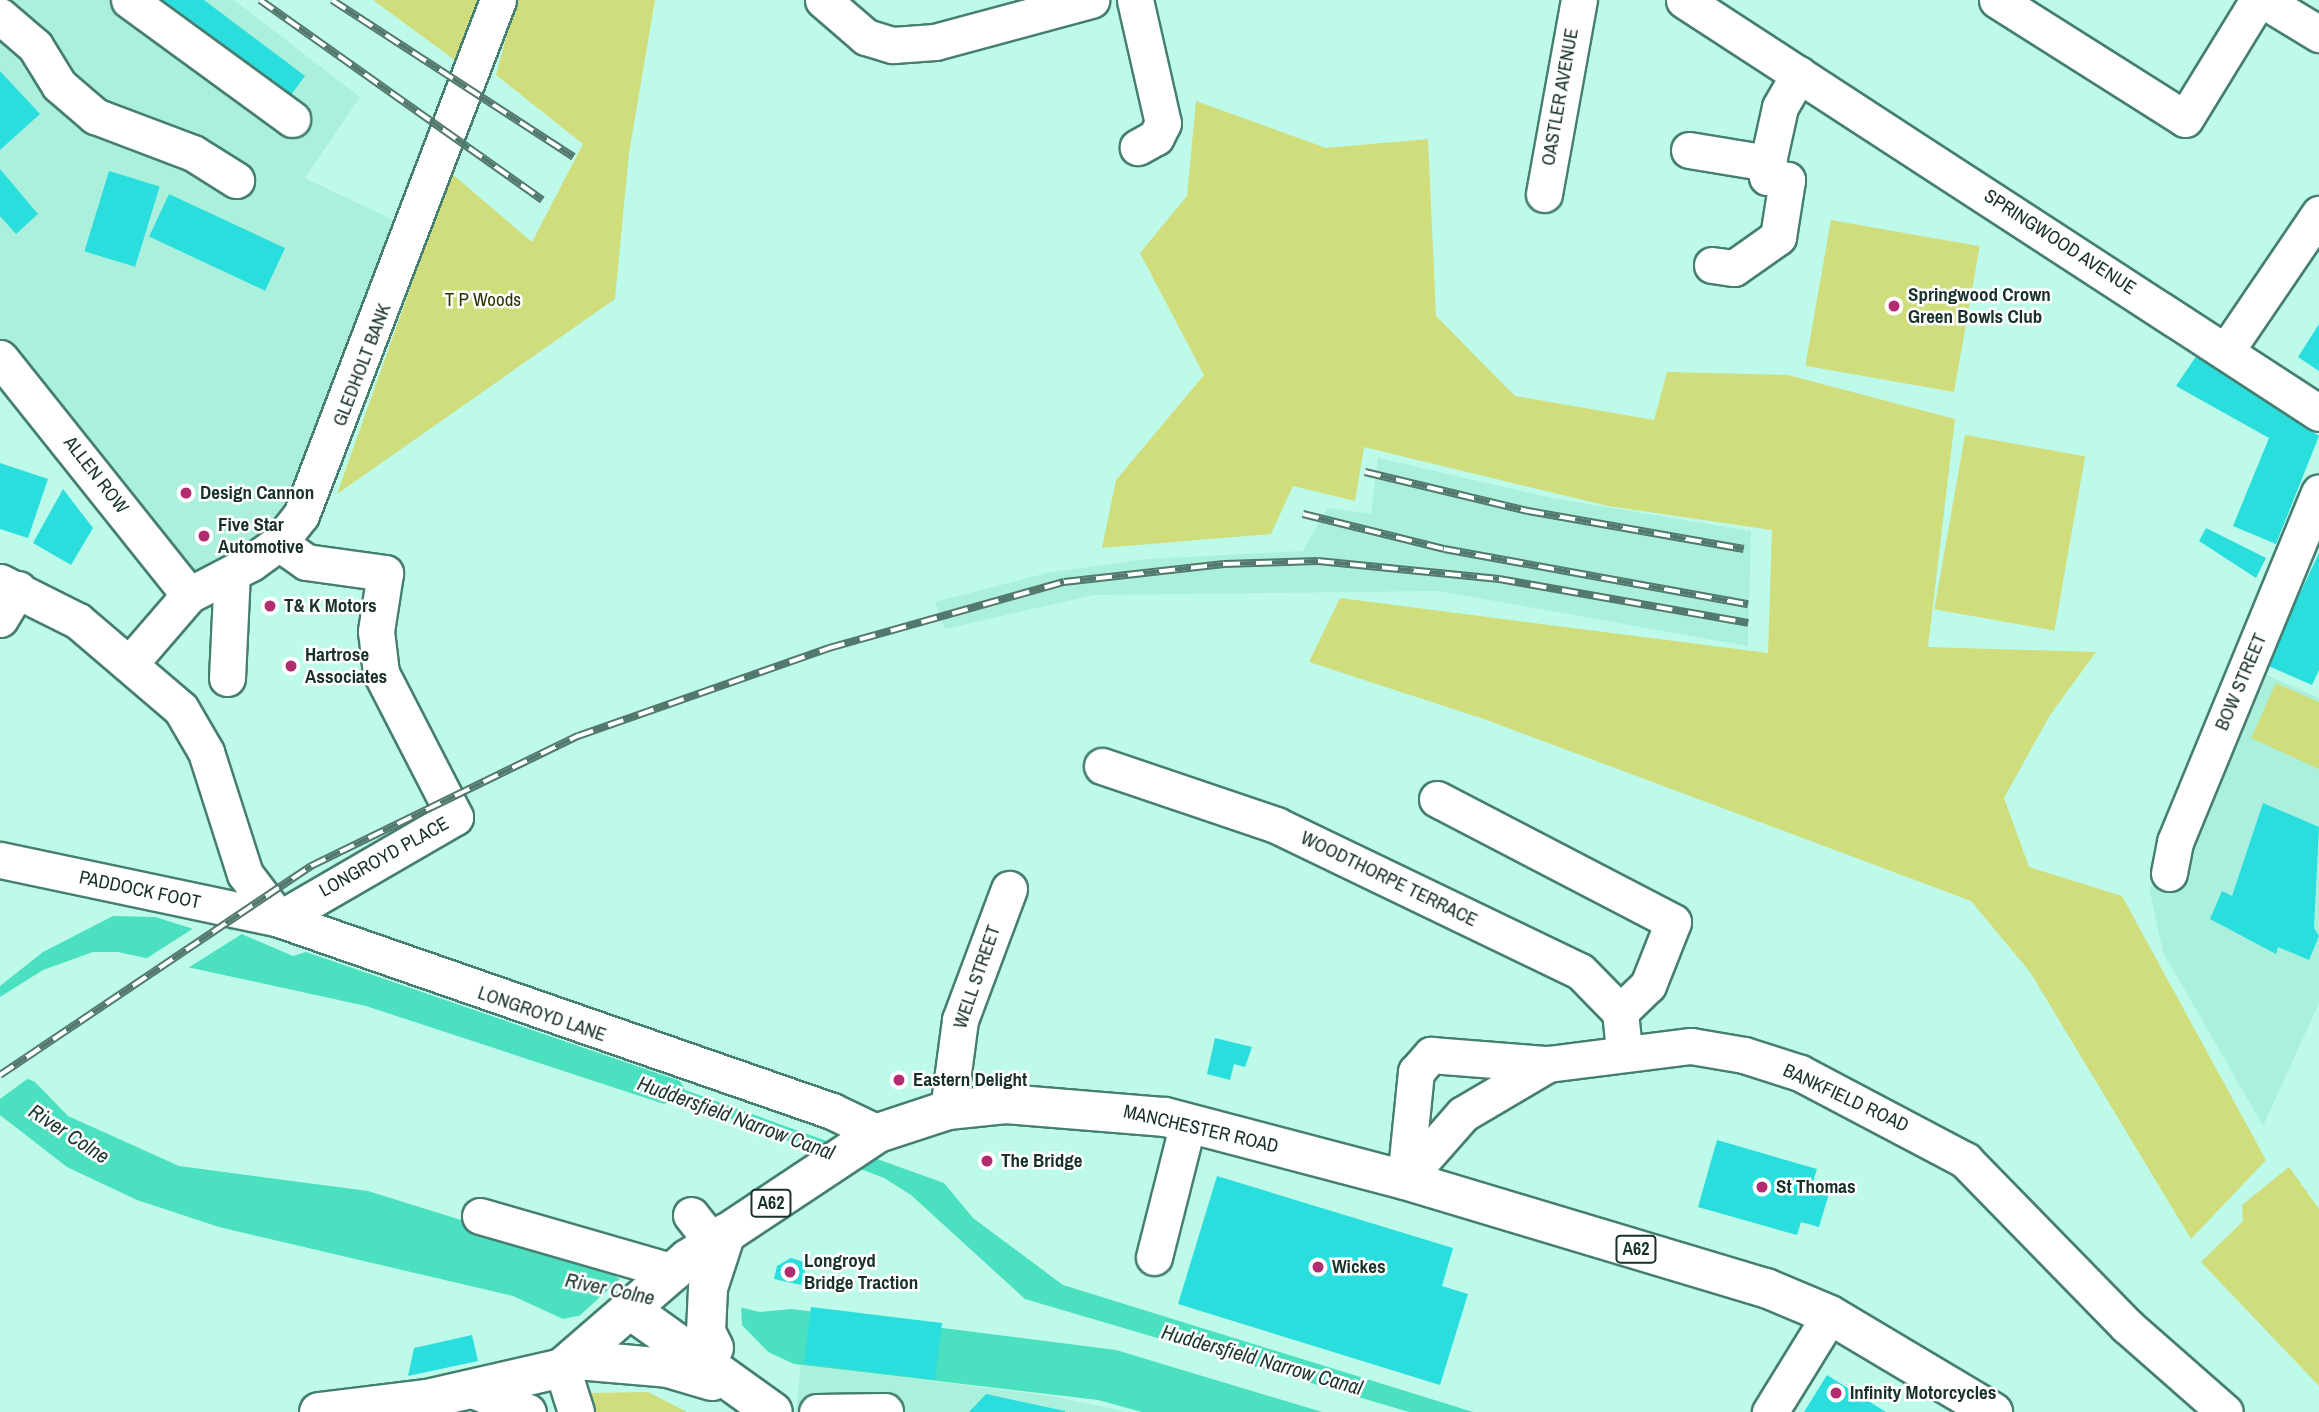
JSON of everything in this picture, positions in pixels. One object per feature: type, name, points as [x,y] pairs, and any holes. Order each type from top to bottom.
[{"type":"main road","name":"MANCHESTER ROAD","points":[[658,1295],[710,1230],[816,1174],[872,1138],[948,1110],[1061,1105],[1188,1123],[1405,1180],[1766,1288],[1830,1315],[1993,1412]]},
{"type":"main road","points":[[658,1295],[668,1339],[761,1403]]},
{"type":"main road","points":[[658,1295],[755,1383],[761,1403]]},
{"type":"main road","points":[[658,1295],[706,1332],[715,1348]]},
{"type":"main road","points":[[569,1364],[658,1295]]},
{"type":"main road","points":[[319,1412],[472,1390],[569,1364],[668,1368],[761,1403]]},
{"type":"street","points":[[129,0],[292,120]]},
{"type":"street","name":"GLEDHOLT BANK","points":[[132,661],[189,595],[232,573],[279,543],[320,475],[498,0]]},
{"type":"street","points":[[823,0],[866,37],[893,44],[934,42],[1091,0]]},
{"type":"street","points":[[1135,0],[1163,123],[1156,137],[1138,147]]},
{"type":"street","name":"OASTLER AVENUE","points":[[1544,194],[1580,0]]},
{"type":"street","name":"SPRINGWOOD AVENUE","points":[[1684,0],[2319,413]]},
{"type":"street","points":[[1997,0],[2185,119],[2258,0]]},
{"type":"street","points":[[2263,0],[2319,34]]},
{"type":"street","points":[[0,16],[35,46],[59,85],[96,116],[194,153],[236,180]]},
{"type":"street","points":[[1712,265],[1734,268],[1778,237],[1787,180],[1767,177],[1768,163],[1780,107],[1799,74]]},
{"type":"street","points":[[1689,150],[1768,163]]},
{"type":"street","points":[[2226,351],[2317,219]]},
{"type":"street","name":"ALLEN ROW","points":[[0,358],[189,595]]},
{"type":"street","name":"BOW STREET","points":[[2169,873],[2175,842],[2319,492]]},
{"type":"street","name":"LONGROYD PLACE","points":[[279,543],[306,562],[385,573],[376,631],[381,673],[455,817],[279,919]]},
{"type":"street","points":[[227,678],[232,573]]},
{"type":"street","points":[[0,619],[9,586]]},
{"type":"street","name":"LONGROYD LANE","points":[[9,586],[78,621],[132,661],[181,709],[206,752],[236,855],[253,892],[279,919],[832,1111],[872,1138]]},
{"type":"street","name":"WOODTHORPE TERRACE","points":[[1102,766],[1255,817],[1343,855],[1580,971],[1620,1012]]},
{"type":"street","points":[[1437,799],[1673,922],[1648,985],[1620,1012],[1624,1050]]},
{"type":"street","name":"PADDOCK FOOT","points":[[0,860],[279,919]]},
{"type":"street","name":"WELL STREET","points":[[948,1110],[960,1020],[1009,889]]},
{"type":"street","name":"BANKFIELD ROAD","points":[[1405,1180],[1463,1114],[1548,1064],[1624,1050],[1691,1046],[1744,1055],[1800,1073],[1934,1139],[1965,1160],[2127,1326],[2225,1412]]},
{"type":"street","points":[[1405,1180],[1416,1072],[1431,1055],[1548,1064]]},
{"type":"street","points":[[1154,1257],[1188,1123]]},
{"type":"street","points":[[480,1216],[658,1295]]},
{"type":"street","points":[[1770,1412],[1830,1315]]},
{"type":"street","points":[[569,1364],[576,1412]]},
{"type":"street","points":[[472,1390],[527,1412]]},
{"type":"street","points":[[817,1412],[885,1411]]},
{"type":"shaded area","points":[[0,0],[234,0],[360,97],[305,178],[410,228],[289,504],[269,534],[192,575],[0,354]]},
{"type":"shaded area","points":[[1378,458],[1552,498],[1751,531],[1748,646],[1438,591],[1094,595],[945,629],[935,602],[1047,573],[1147,559],[1303,551],[1327,508],[1371,514]]},
{"type":"shaded area","points":[[2265,674],[2319,698],[2319,1003],[2263,1126],[2163,952],[2149,887],[2189,880],[2193,848]]},
{"type":"shaded area","points":[[801,1365],[1052,1396],[1126,1412],[796,1412]]},
{"type":"green space","points":[[373,0],[478,0],[456,61]]},
{"type":"green space","name":"T P Woods","points":[[516,0],[655,0],[629,153],[615,299],[337,494],[451,173],[532,242],[583,144],[496,75]]},
{"type":"green space","points":[[1196,101],[1326,148],[1428,139],[1436,316],[1515,396],[1654,420],[1667,372],[1788,375],[1955,419],[1928,647],[2096,652],[2050,715],[2004,798],[2029,867],[2122,896],[2266,1160],[2191,1239],[2030,972],[1971,901],[1484,719],[1309,662],[1340,598],[1768,653],[1772,530],[1608,506],[1364,447],[1355,501],[1293,486],[1271,534],[1102,548],[1116,480],[1204,375],[1140,253],[1187,196]]},
{"type":"green space","name":"Springwood Crown Green Bowls Club","points":[[1831,220],[1980,246],[1954,392],[1805,366]]},
{"type":"green space","points":[[1965,435],[2085,456],[2054,630],[1934,609]]},
{"type":"green space","points":[[2276,683],[2319,702],[2319,769],[2251,738]]},
{"type":"green space","points":[[2289,1167],[2319,1209],[2319,1386],[2201,1262],[2243,1221],[2242,1205]]},
{"type":"green space","points":[[648,1392],[687,1412],[587,1412],[587,1393]]},
{"type":"water","name":"Huddersfield Narrow Canal","points":[[113,916],[155,917],[216,936],[230,929],[293,956],[306,952],[680,1081],[685,1090],[944,1183],[973,1218],[1063,1285],[1473,1412],[1409,1412],[1025,1299],[911,1195],[884,1178],[677,1098],[664,1104],[366,1006],[118,952],[93,952],[43,970],[0,997],[0,986],[43,952]]},
{"type":"water","name":"River Colne","points":[[0,1067],[35,1082],[68,1116],[179,1166],[368,1191],[593,1261],[618,1278],[760,1312],[792,1309],[1116,1350],[1322,1412],[1142,1412],[1098,1400],[794,1364],[746,1342],[587,1314],[563,1319],[513,1296],[219,1227],[137,1200],[67,1167],[0,1115]]},
{"type":"pier","points":[[197,926],[245,932],[188,968],[144,960]]},
{"type":"pier","points":[[0,1063],[30,1077],[0,1099]]},
{"type":"pier","points":[[623,1276],[741,1303],[742,1325],[775,1359],[704,1331],[575,1320]]},
{"type":"building","points":[[146,0],[204,0],[305,76],[285,103]]},
{"type":"building","points":[[0,71],[40,114],[0,150]]},
{"type":"building","points":[[0,169],[38,214],[16,234],[0,216]]},
{"type":"building","points":[[109,171],[160,186],[135,267],[84,251]]},
{"type":"building","points":[[169,194],[285,248],[265,291],[149,237]]},
{"type":"building","points":[[2319,324],[2319,371],[2298,357]]},
{"type":"building","points":[[2197,355],[2319,436],[2276,544],[2233,526],[2269,438],[2176,386]]},
{"type":"building","points":[[0,463],[48,479],[28,538],[0,529]]},
{"type":"building","points":[[63,489],[93,528],[71,565],[33,543]]},
{"type":"building","points":[[2206,528],[2266,558],[2256,578],[2199,541]]},
{"type":"building","points":[[2319,553],[2319,670],[2312,685],[2266,665]]},
{"type":"building","points":[[2263,803],[2319,827],[2314,928],[2319,936],[2309,960],[2278,947],[2276,954],[2210,919],[2222,891],[2232,896]]},
{"type":"building","points":[[1215,1038],[1252,1047],[1245,1067],[1234,1064],[1230,1080],[1207,1074]]},
{"type":"building","name":"St Thomas","points":[[1717,1140],[1817,1169],[1812,1185],[1830,1190],[1819,1227],[1801,1222],[1797,1235],[1698,1207]]},
{"type":"building","name":"Wickes","points":[[1217,1176],[1453,1248],[1442,1286],[1468,1294],[1440,1385],[1178,1304]]},
{"type":"building","name":"Longroyd Bridge Traction","points":[[791,1258],[807,1263],[801,1285],[774,1279],[777,1266]]},
{"type":"building","points":[[811,1307],[942,1323],[935,1380],[804,1364]]},
{"type":"building","points":[[472,1335],[478,1361],[408,1376],[414,1348]]},
{"type":"building","name":"Infinity Motorcycles","points":[[1827,1375],[1886,1412],[1804,1412]]},
{"type":"building","points":[[986,1394],[1065,1411],[1065,1412],[969,1412]]},
{"type":"railway","points":[[260,0],[542,200]]},
{"type":"railway","points":[[332,0],[574,157]]},
{"type":"railway","points":[[1365,472],[1528,511],[1744,549]]},
{"type":"railway","points":[[1303,514],[1444,549],[1748,604]]},
{"type":"railway","points":[[0,1075],[311,866],[578,736],[829,648],[1064,582],[1224,564],[1318,561],[1499,579],[1748,623]]},
{"type":"place","name":"Springwood Crown Green Bowls Club","points":[[1894,306]]},
{"type":"place","name":"Design Cannon","points":[[186,493]]},
{"type":"place","name":"Five Star Automotive","points":[[204,536]]},
{"type":"place","name":"T& K Motors","points":[[270,606]]},
{"type":"place","name":"Hartrose Associates","points":[[291,666]]},
{"type":"place","name":"Eastern Delight","points":[[899,1080]]},
{"type":"place","name":"The Bridge","points":[[987,1161]]},
{"type":"place","name":"St Thomas","points":[[1762,1187]]},
{"type":"place","name":"Wickes","points":[[1318,1267]]},
{"type":"place","name":"Longroyd Bridge Traction","points":[[790,1272]]},
{"type":"place","name":"Infinity Motorcycles","points":[[1836,1393]]}]
